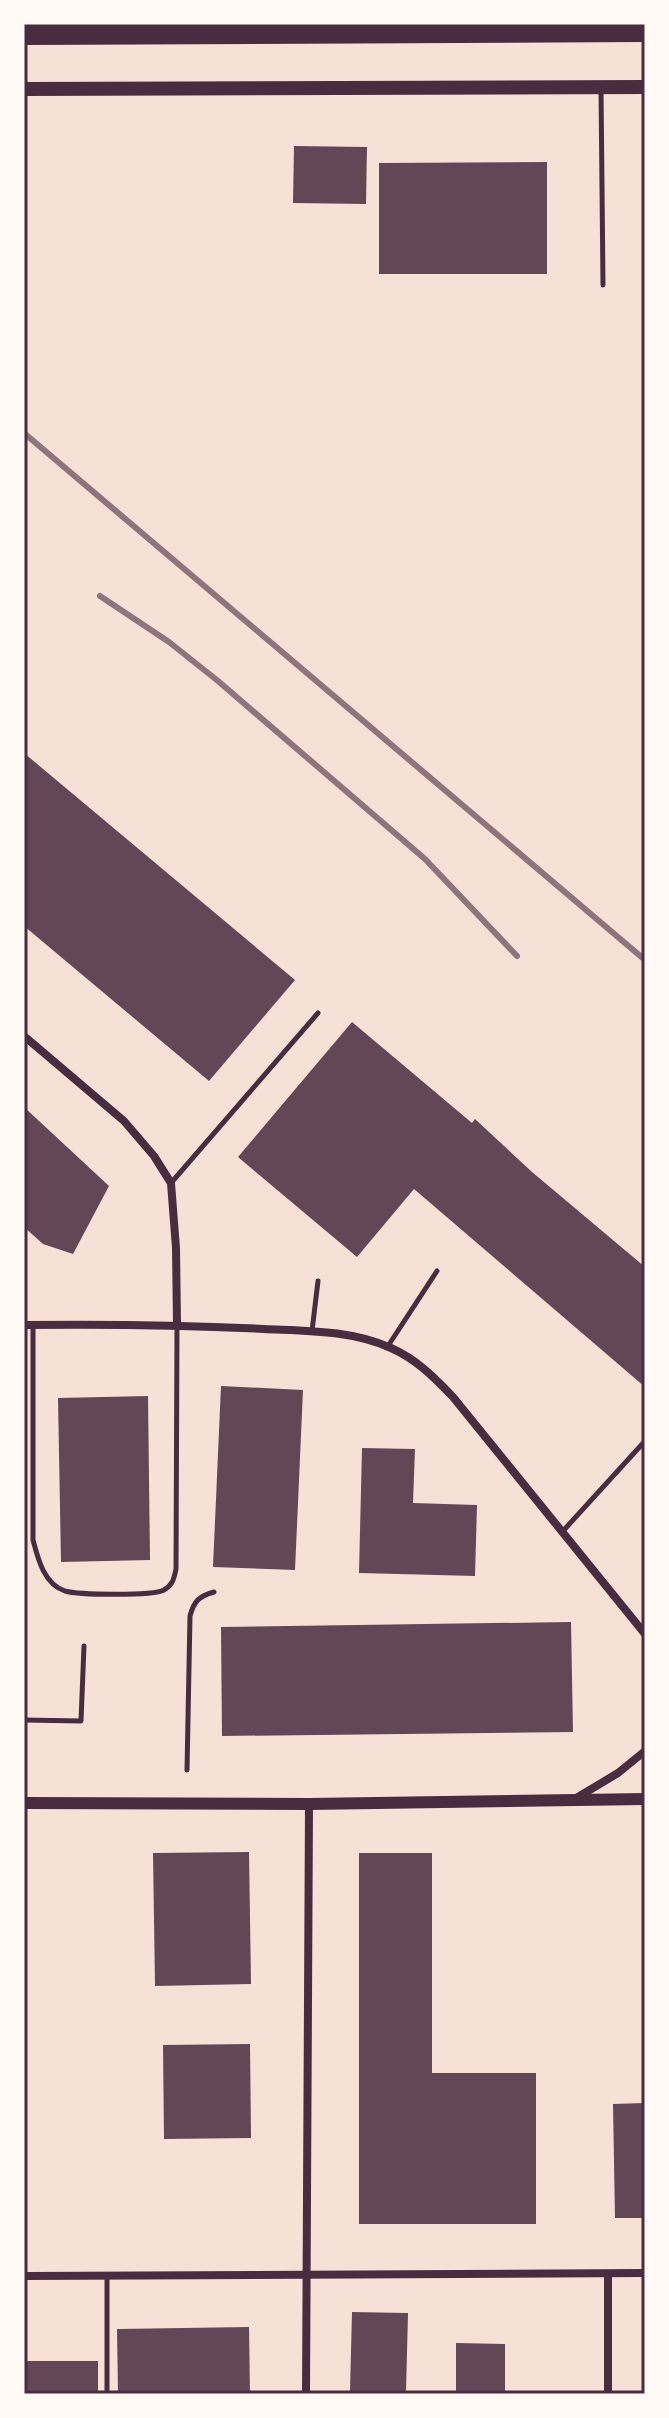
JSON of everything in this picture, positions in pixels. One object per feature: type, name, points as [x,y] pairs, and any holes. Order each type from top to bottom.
[{"type":"highway","points":[[24,36],[645,33]]},
{"type":"main road","points":[[24,89],[645,87]]},
{"type":"street","points":[[24,1036],[124,1121],[154,1156],[171,1183],[177,1324]]},
{"type":"street","points":[[29,1325],[177,1324],[312,1331],[335,1333],[388,1346],[428,1371],[453,1397],[645,1634]]},
{"type":"street","points":[[572,1800],[618,1773],[645,1751]]},
{"type":"street","points":[[24,1803],[309,1804],[645,1799]]},
{"type":"street","points":[[306,2394],[309,1804]]},
{"type":"street","points":[[24,2276],[645,2273]]},
{"type":"street","points":[[608,2274],[608,2394]]},
{"type":"lane","points":[[601,87],[603,285]]},
{"type":"lane","points":[[171,1183],[318,1013]]},
{"type":"lane","points":[[388,1346],[437,1271]]},
{"type":"lane","points":[[312,1331],[318,1281]]},
{"type":"lane","points":[[29,1325],[33,1540],[39,1565],[50,1581],[64,1591],[148,1595],[162,1592],[172,1584],[176,1569],[177,1324]]},
{"type":"lane","points":[[562,1531],[645,1441]]},
{"type":"lane","points":[[187,1770],[190,1616],[194,1603],[202,1595],[214,1592]]},
{"type":"lane","points":[[24,1720],[81,1721],[84,1646]]},
{"type":"lane","points":[[107,2276],[107,2394]]},
{"type":"building","points":[[294,146],[367,147],[366,204],[293,203]]},
{"type":"building","points":[[547,162],[547,274],[379,274],[379,163]]},
{"type":"building","points":[[24,753],[295,980],[209,1081],[24,926]]},
{"type":"building","points":[[352,1022],[472,1123],[475,1119],[532,1172],[645,1267],[645,1387],[414,1189],[357,1257],[238,1157]]},
{"type":"building","points":[[24,1107],[109,1186],[73,1254],[43,1244],[24,1227]]},
{"type":"building","points":[[221,1386],[303,1390],[295,1570],[213,1567]]},
{"type":"building","points":[[148,1396],[150,1560],[61,1562],[58,1398]]},
{"type":"building","points":[[362,1448],[415,1449],[413,1503],[477,1505],[475,1576],[359,1573]]},
{"type":"building","points":[[571,1622],[573,1732],[222,1736],[221,1627]]},
{"type":"building","points":[[249,1852],[251,1984],[155,1986],[153,1853]]},
{"type":"building","points":[[359,1853],[432,1853],[432,2073],[536,2073],[536,2224],[359,2224]]},
{"type":"building","points":[[250,2044],[251,2138],[164,2139],[163,2045]]},
{"type":"building","points":[[645,2103],[645,2218],[615,2218],[613,2104]]},
{"type":"building","points":[[352,2312],[408,2313],[406,2392],[350,2391]]},
{"type":"building","points":[[249,2327],[250,2394],[118,2394],[117,2329]]},
{"type":"building","points":[[456,2343],[505,2344],[505,2394],[456,2394]]},
{"type":"building","points":[[24,2361],[98,2361],[98,2394],[24,2394]]},
{"type":"railway","points":[[24,433],[645,960]]},
{"type":"railway","points":[[100,596],[169,642],[218,681],[425,859],[517,956]]}]
